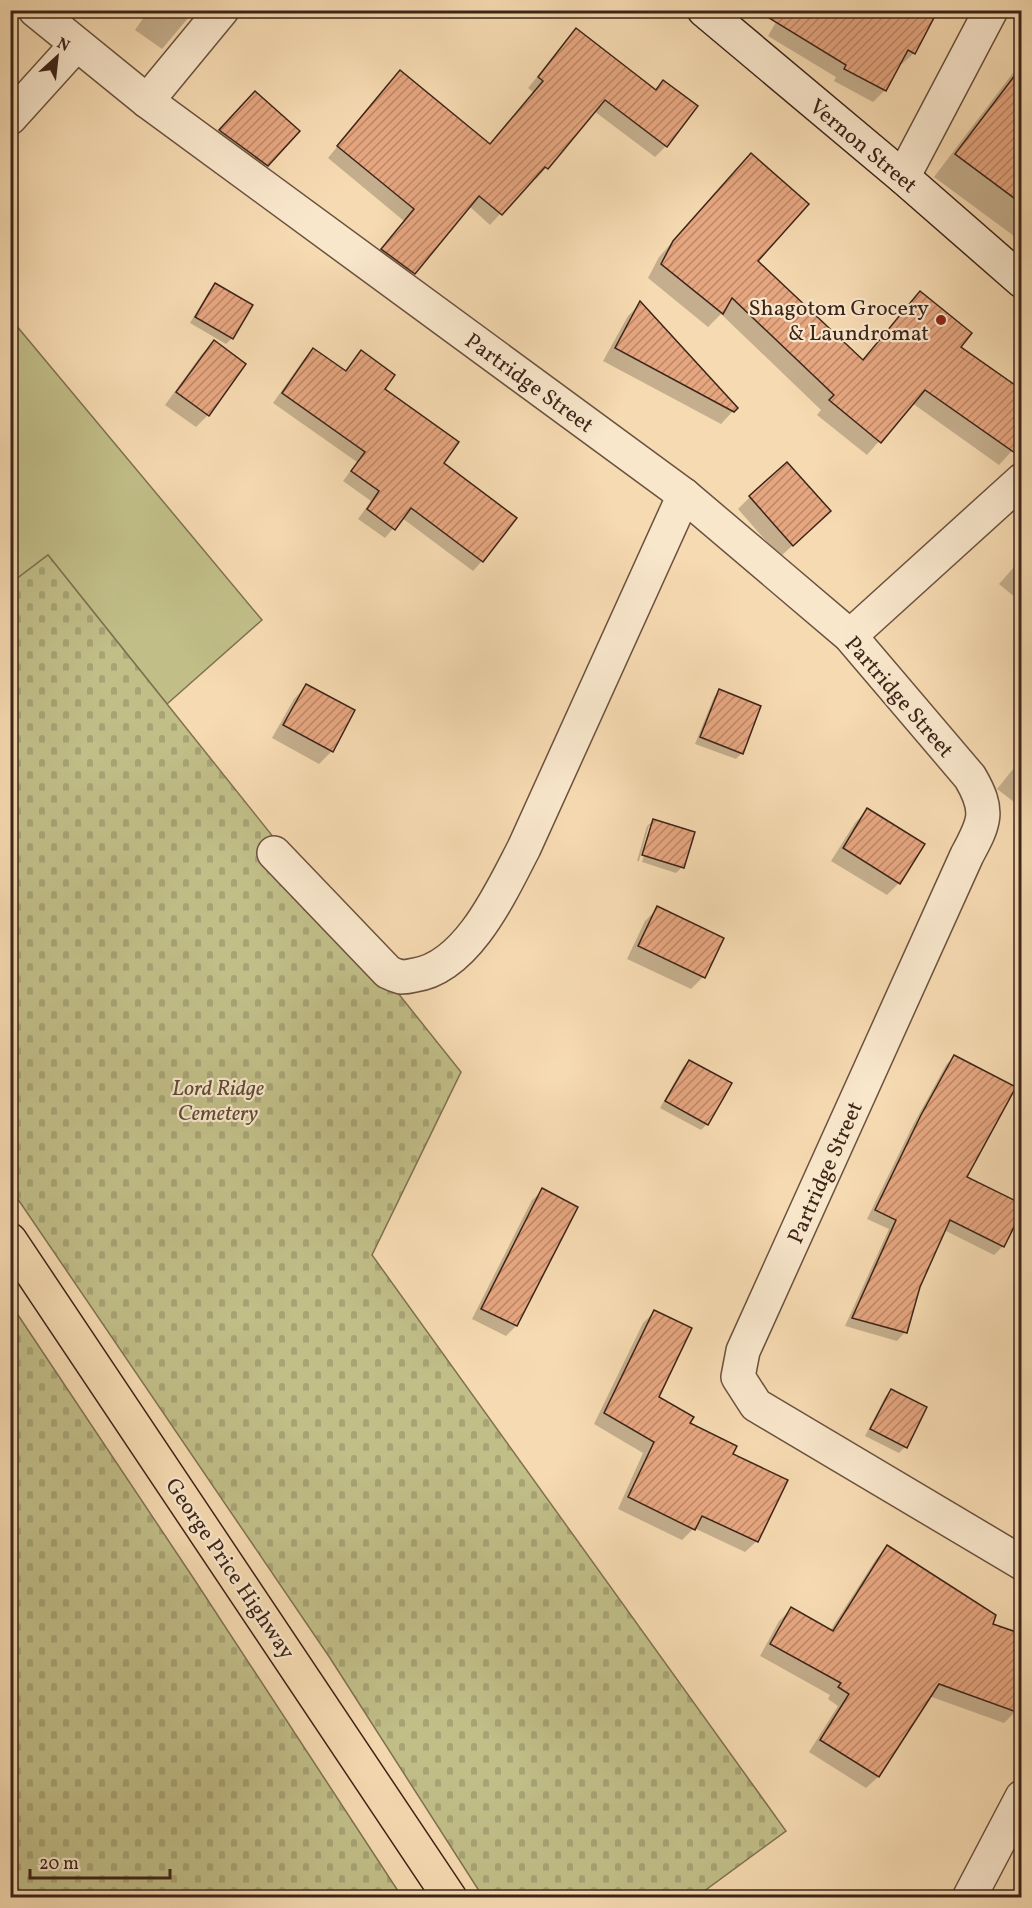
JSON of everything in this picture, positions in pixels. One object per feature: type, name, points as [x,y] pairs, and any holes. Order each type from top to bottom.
[{"type":"main road","name":"George Price Highway","points":[[10,1240],[450,1898]]},
{"type":"street","name":"Partridge Street","points":[[35,10],[147,101],[684,495],[850,636],[970,777],[981,796],[983,813],[980,830],[743,1351],[738,1377],[756,1405],[1022,1563]]},
{"type":"street","points":[[147,101],[222,10]]},
{"type":"street","name":"Vernon Street","points":[[704,10],[903,177],[1022,281]]},
{"type":"street","points":[[903,177],[991,10]]},
{"type":"street","points":[[10,118],[76,45]]},
{"type":"street","points":[[850,636],[1022,480]]},
{"type":"street","points":[[274,853],[388,972],[403,977],[427,973],[447,961],[473,934],[495,902],[524,848],[684,495]]},
{"type":"street","points":[[969,1898],[1022,1797]]},
{"type":"green space","points":[[10,318],[262,620],[167,704],[48,555],[11,583]]},
{"type":"green space","name":"Lord Ridge Cemetery","points":[[48,555],[461,1072],[372,1255],[786,1831],[696,1897],[483,1897],[330,1658],[11,1189],[11,583]]},
{"type":"green space","points":[[10,1303],[194,1579],[402,1897],[11,1897]]},
{"type":"building","points":[[756,10],[938,10],[915,54],[908,50],[886,91],[844,69],[846,65]]},
{"type":"building","points":[[576,28],[656,90],[663,80],[698,106],[667,147],[605,100],[548,169],[545,167],[502,215],[479,196],[415,274],[381,249],[414,209],[337,146],[400,70],[490,144],[543,81],[538,77]]},
{"type":"building","points":[[1022,66],[1022,204],[955,154]]},
{"type":"building","points":[[255,91],[300,131],[268,166],[219,130]]},
{"type":"building","points":[[751,153],[809,204],[758,261],[863,360],[920,291],[972,333],[961,347],[1022,390],[1022,458],[925,390],[881,443],[829,400],[834,395],[732,298],[723,314],[661,264],[673,241]]},
{"type":"building","points":[[215,283],[253,305],[233,339],[195,317]]},
{"type":"building","points":[[640,301],[738,408],[734,412],[615,348]]},
{"type":"building","points":[[214,340],[246,364],[209,416],[176,392]]},
{"type":"building","points":[[313,348],[346,371],[361,350],[395,375],[385,389],[459,442],[444,463],[517,518],[483,562],[411,508],[395,530],[367,509],[379,491],[351,471],[365,452],[282,393]]},
{"type":"building","points":[[787,462],[831,511],[793,546],[749,496]]},
{"type":"building","points":[[306,684],[355,710],[333,752],[283,725]]},
{"type":"building","points":[[719,689],[761,706],[743,754],[700,737]]},
{"type":"building","points":[[867,808],[925,844],[900,884],[843,848]]},
{"type":"building","points":[[653,819],[695,832],[684,868],[642,855]]},
{"type":"building","points":[[657,906],[724,938],[705,978],[638,946]]},
{"type":"building","points":[[954,1055],[1016,1087],[967,1177],[1022,1204],[1022,1211],[1004,1247],[950,1220],[920,1287],[907,1333],[852,1318],[896,1220],[875,1210],[921,1115]]},
{"type":"building","points":[[689,1060],[732,1083],[708,1125],[665,1101]]},
{"type":"building","points":[[542,1188],[578,1207],[517,1326],[481,1309]]},
{"type":"building","points":[[654,1310],[692,1328],[659,1397],[694,1417],[690,1423],[737,1446],[733,1454],[788,1480],[758,1542],[702,1516],[695,1530],[628,1497],[654,1442],[604,1413]]},
{"type":"building","points":[[891,1389],[927,1407],[907,1448],[870,1429]]},
{"type":"building","points":[[887,1545],[996,1615],[993,1624],[1022,1634],[1022,1714],[939,1684],[879,1777],[820,1740],[849,1694],[838,1687],[841,1683],[770,1644],[791,1607],[833,1631]]},
{"type":"place","name":"Shagotom Grocery & Laundromat","points":[[941,320]]}]
